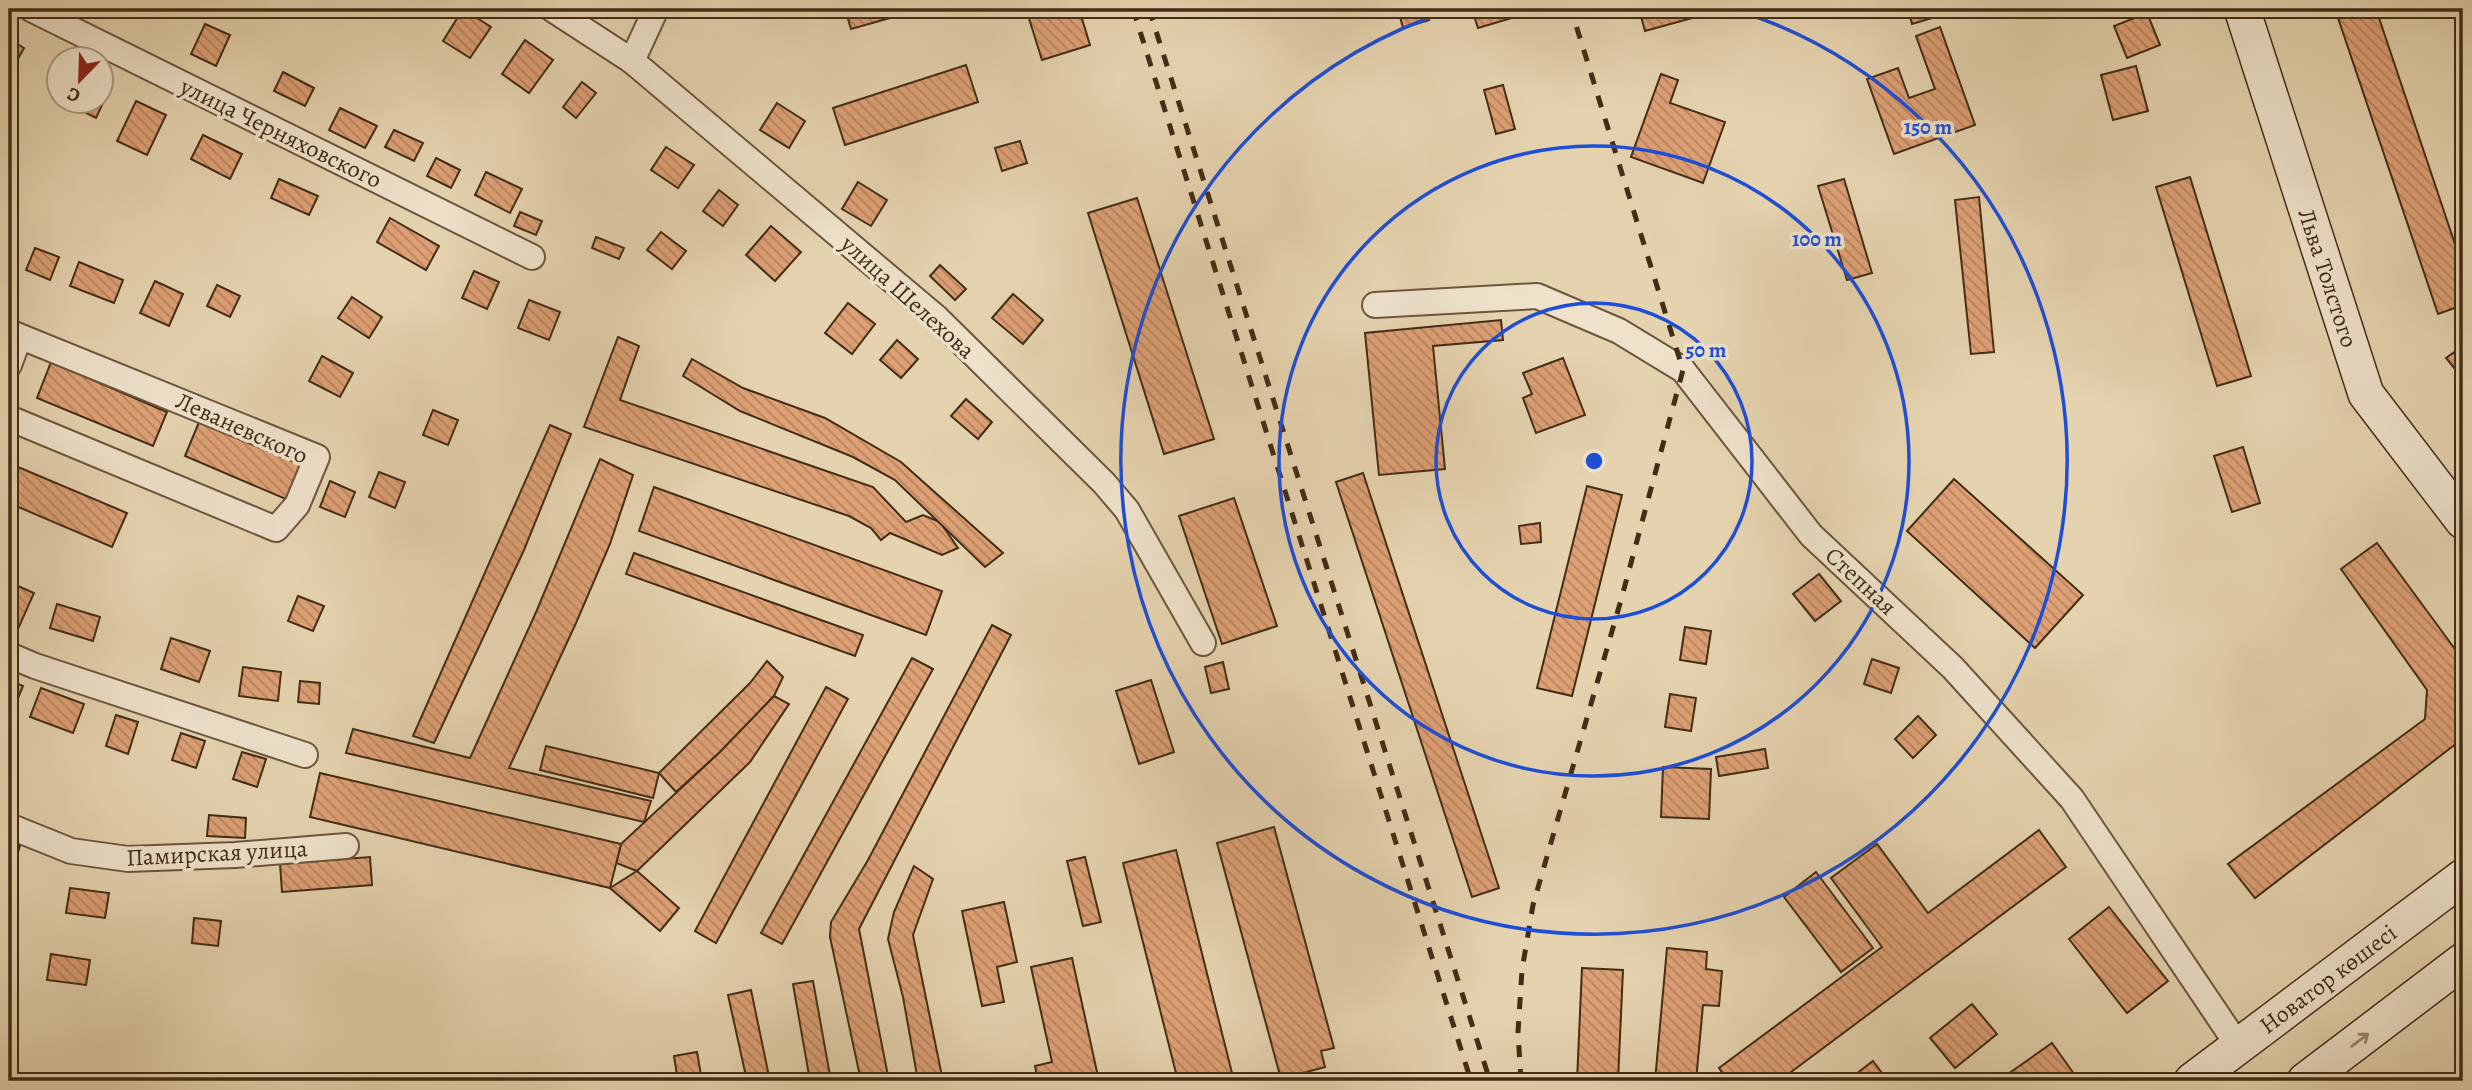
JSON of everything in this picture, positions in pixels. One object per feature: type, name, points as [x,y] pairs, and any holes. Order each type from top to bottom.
[{"type":"street","name":"улица Черняховского","points":[[31,9],[532,257]]},
{"type":"street","name":"улица Шелехова","points":[[552,9],[632,61],[937,318],[1104,483],[1127,510],[1203,643]]},
{"type":"street","points":[[632,61],[656,9]]},
{"type":"street","name":"Льва Толстого","points":[[2242,9],[2366,394],[2463,521]]},
{"type":"street","name":"Степная","points":[[1375,304],[1537,296],[1619,331],[1683,370],[1811,535],[1953,668],[2072,799],[2239,1047]]},
{"type":"street","name":"Леваневского","points":[[9,365],[14,335],[28,338],[317,457],[297,505],[276,529],[9,418]]},
{"type":"street","points":[[9,655],[220,729],[305,755]]},
{"type":"street","name":"Памирская улица","points":[[9,826],[71,851],[128,859],[235,855],[346,846]]},
{"type":"street","name":"Новатор көшесі","points":[[2192,1081],[2463,877]]},
{"type":"street","points":[[2305,1081],[2463,961]]},
{"type":"building","points":[[413,9],[434,9],[427,18]]},
{"type":"building","points":[[463,9],[491,27],[470,58],[443,41]]},
{"type":"building","points":[[845,9],[922,9],[851,29]]},
{"type":"building","points":[[1026,9],[1079,9],[1090,45],[1042,60]]},
{"type":"building","points":[[1398,9],[1426,9],[1429,20],[1403,28]]},
{"type":"building","points":[[1472,9],[1542,9],[1478,28]]},
{"type":"building","points":[[1639,9],[1725,9],[1645,31]]},
{"type":"building","points":[[1908,9],[1951,9],[1952,12],[1912,24]]},
{"type":"building","points":[[2335,9],[2376,9],[2463,268],[2463,305],[2438,314]]},
{"type":"building","points":[[2147,13],[2160,45],[2127,58],[2114,26]]},
{"type":"building","points":[[205,24],[230,35],[216,66],[191,54]]},
{"type":"building","points":[[1940,27],[1975,125],[1894,154],[1867,79],[1898,68],[1909,98],[1935,89],[1916,36]]},
{"type":"building","points":[[9,39],[24,48],[10,73],[9,72]]},
{"type":"building","points":[[525,40],[553,60],[529,93],[502,74]]},
{"type":"building","points":[[966,65],[978,102],[845,145],[833,108]]},
{"type":"building","points":[[2136,66],[2148,111],[2113,120],[2101,75]]},
{"type":"building","points":[[283,72],[314,88],[305,106],[274,91]]},
{"type":"building","points":[[1661,74],[1678,80],[1670,103],[1725,122],[1703,183],[1631,157]]},
{"type":"building","points":[[582,82],[596,93],[576,118],[563,107]]},
{"type":"building","points":[[1503,85],[1515,129],[1496,134],[1484,90]]},
{"type":"building","points":[[136,101],[166,115],[147,155],[117,141]]},
{"type":"building","points":[[777,103],[805,121],[789,148],[760,130]]},
{"type":"building","points":[[340,108],[377,126],[365,148],[329,130]]},
{"type":"building","points":[[394,130],[423,143],[414,161],[385,147]]},
{"type":"building","points":[[203,135],[242,154],[230,179],[191,159]]},
{"type":"building","points":[[1020,141],[1027,163],[1002,171],[995,148]]},
{"type":"building","points":[[666,147],[694,165],[678,188],[651,170]]},
{"type":"building","points":[[436,158],[460,170],[451,188],[427,176]]},
{"type":"building","points":[[486,172],[522,189],[510,213],[475,195]]},
{"type":"building","points":[[2190,177],[2251,376],[2217,386],[2156,187]]},
{"type":"building","points":[[279,179],[318,196],[309,215],[271,198]]},
{"type":"building","points":[[1844,179],[1872,273],[1847,280],[1818,186]]},
{"type":"building","points":[[858,182],[887,200],[871,226],[842,209]]},
{"type":"building","points":[[719,190],[738,205],[723,226],[703,211]]},
{"type":"building","points":[[1979,197],[1994,352],[1971,354],[1955,200]]},
{"type":"building","points":[[1137,198],[1214,439],[1164,454],[1088,213]]},
{"type":"building","points":[[520,212],[542,221],[536,235],[514,226]]},
{"type":"building","points":[[390,218],[439,246],[426,270],[377,242]]},
{"type":"building","points":[[771,226],[801,252],[775,281],[746,255]]},
{"type":"building","points":[[661,232],[686,251],[672,269],[647,250]]},
{"type":"building","points":[[596,237],[624,248],[619,259],[592,248]]},
{"type":"building","points":[[35,248],[59,257],[50,280],[26,270]]},
{"type":"building","points":[[79,262],[123,280],[114,303],[70,286]]},
{"type":"building","points":[[940,265],[966,289],[955,300],[930,276]]},
{"type":"building","points":[[474,271],[499,282],[487,309],[462,298]]},
{"type":"building","points":[[155,281],[183,294],[169,326],[140,313]]},
{"type":"building","points":[[217,285],[240,296],[230,317],[207,306]]},
{"type":"building","points":[[1013,294],[1043,320],[1023,344],[992,318]]},
{"type":"building","points":[[352,297],[382,317],[369,338],[338,318]]},
{"type":"building","points":[[529,300],[560,312],[549,340],[518,328]]},
{"type":"building","points":[[848,303],[875,324],[852,354],[825,333]]},
{"type":"building","points":[[1501,320],[1503,340],[1433,346],[1445,469],[1379,475],[1365,333]]},
{"type":"building","points":[[618,337],[639,346],[620,400],[873,487],[906,522],[923,515],[940,522],[958,548],[942,555],[890,533],[881,540],[871,528],[849,516],[584,427]]},
{"type":"building","points":[[897,340],[918,359],[901,378],[880,360]]},
{"type":"building","points":[[2463,346],[2463,379],[2446,358]]},
{"type":"building","points":[[322,356],[353,373],[340,397],[309,381]]},
{"type":"building","points":[[1563,358],[1585,415],[1536,433],[1523,398],[1532,394],[1523,373]]},
{"type":"building","points":[[692,359],[743,388],[825,418],[901,462],[1003,553],[985,567],[895,480],[853,457],[740,411],[683,376]]},
{"type":"building","points":[[51,362],[167,412],[153,446],[37,398]]},
{"type":"building","points":[[966,399],[992,422],[978,439],[951,416]]},
{"type":"building","points":[[433,410],[458,420],[448,445],[423,435]]},
{"type":"building","points":[[199,422],[303,466],[288,500],[185,456]]},
{"type":"building","points":[[550,425],[571,434],[524,550],[434,743],[413,736]]},
{"type":"building","points":[[2243,447],[2260,503],[2232,512],[2214,456]]},
{"type":"building","points":[[600,459],[633,475],[610,544],[509,768],[651,801],[644,822],[346,753],[353,729],[470,758],[537,610]]},
{"type":"building","points":[[18,467],[127,513],[112,547],[9,503],[9,488]]},
{"type":"building","points":[[379,472],[405,482],[395,508],[369,497]]},
{"type":"building","points":[[1363,473],[1499,888],[1472,897],[1336,482]]},
{"type":"building","points":[[1954,479],[2083,595],[2035,648],[1907,531]]},
{"type":"building","points":[[330,481],[355,492],[345,517],[320,507]]},
{"type":"building","points":[[1587,486],[1622,495],[1572,696],[1537,688]]},
{"type":"building","points":[[654,487],[942,591],[926,635],[639,531]]},
{"type":"building","points":[[1234,498],[1277,626],[1222,644],[1179,516]]},
{"type":"building","points":[[1540,523],[1541,542],[1521,544],[1519,526]]},
{"type":"building","points":[[2377,543],[2463,660],[2461,740],[2255,898],[2228,864],[2425,719],[2427,690],[2341,569]]},
{"type":"building","points":[[634,553],[863,635],[855,656],[626,574]]},
{"type":"building","points":[[1819,574],[1841,601],[1815,621],[1793,594]]},
{"type":"building","points":[[9,582],[34,593],[18,629],[9,625]]},
{"type":"building","points":[[298,596],[324,606],[313,631],[288,621]]},
{"type":"building","points":[[57,604],[100,617],[93,641],[50,628]]},
{"type":"building","points":[[992,625],[1011,635],[859,929],[889,1081],[861,1081],[830,937],[831,922],[868,860]]},
{"type":"building","points":[[1685,627],[1711,631],[1706,664],[1680,660]]},
{"type":"building","points":[[171,638],[210,651],[199,682],[161,669]]},
{"type":"building","points":[[912,658],[933,669],[782,944],[761,933]]},
{"type":"building","points":[[1872,659],[1899,668],[1891,693],[1864,684]]},
{"type":"building","points":[[767,661],[783,677],[774,696],[720,752],[676,792],[659,773],[750,683]]},
{"type":"building","points":[[1223,662],[1229,689],[1211,693],[1205,667]]},
{"type":"building","points":[[243,667],[281,672],[278,701],[239,696]]},
{"type":"building","points":[[9,680],[23,686],[9,720]]},
{"type":"building","points":[[1151,680],[1174,752],[1139,764],[1116,691]]},
{"type":"building","points":[[300,681],[320,683],[319,704],[298,702]]},
{"type":"building","points":[[826,687],[848,699],[716,943],[695,931]]},
{"type":"building","points":[[41,688],[84,704],[73,733],[30,717]]},
{"type":"building","points":[[1670,694],[1696,698],[1691,731],[1665,727]]},
{"type":"building","points":[[774,696],[789,704],[750,762],[637,871],[616,863],[621,844],[720,752]]},
{"type":"building","points":[[116,715],[138,722],[128,754],[106,746]]},
{"type":"building","points":[[1918,716],[1936,735],[1913,758],[1895,739]]},
{"type":"building","points":[[181,733],[205,741],[196,768],[172,760]]},
{"type":"building","points":[[546,746],[659,773],[653,798],[540,770]]},
{"type":"building","points":[[1765,749],[1768,768],[1719,776],[1716,757]]},
{"type":"building","points":[[242,752],[266,759],[257,787],[233,779]]},
{"type":"building","points":[[1663,767],[1711,769],[1709,819],[1661,817]]},
{"type":"building","points":[[320,773],[621,844],[610,888],[310,817]]},
{"type":"building","points":[[209,815],[246,818],[245,838],[207,836]]},
{"type":"building","points":[[1274,827],[1334,1048],[1321,1051],[1325,1067],[1281,1079],[1217,843]]},
{"type":"building","points":[[2039,830],[2066,867],[1779,1081],[1728,1081],[1719,1068],[1882,947],[1831,878],[1877,844],[1928,913]]},
{"type":"building","points":[[9,837],[21,842],[16,859],[9,857]]},
{"type":"building","points":[[1176,850],[1234,1081],[1178,1081],[1123,863]]},
{"type":"building","points":[[370,857],[372,885],[282,892],[280,864]]},
{"type":"building","points":[[1085,857],[1101,922],[1083,926],[1067,861]]},
{"type":"building","points":[[914,866],[933,879],[913,935],[943,1081],[918,1081],[903,997],[888,939],[894,912]]},
{"type":"building","points":[[637,871],[679,908],[660,931],[610,888]]},
{"type":"building","points":[[1816,872],[1873,948],[1841,972],[1784,897]]},
{"type":"building","points":[[70,888],[109,893],[105,918],[66,913]]},
{"type":"building","points":[[1004,902],[1017,962],[997,967],[1004,1002],[982,1006],[962,911]]},
{"type":"building","points":[[2109,907],[2168,981],[2127,1013],[2069,939]]},
{"type":"building","points":[[194,918],[221,921],[218,946],[192,943]]},
{"type":"building","points":[[1667,948],[1707,952],[1706,969],[1722,971],[1719,1006],[1703,1005],[1696,1081],[1655,1081]]},
{"type":"building","points":[[51,954],[90,960],[86,985],[47,980]]},
{"type":"building","points":[[1072,958],[1099,1081],[1038,1081],[1035,1066],[1052,1062],[1031,967]]},
{"type":"building","points":[[1582,968],[1623,970],[1618,1081],[1577,1081]]},
{"type":"building","points":[[813,981],[831,1081],[810,1081],[793,984]]},
{"type":"building","points":[[751,990],[770,1081],[747,1081],[728,995]]},
{"type":"building","points":[[1972,1004],[1997,1034],[1955,1068],[1930,1038]]},
{"type":"building","points":[[2052,1043],[2079,1081],[1998,1081]]},
{"type":"building","points":[[697,1052],[702,1081],[678,1081],[674,1056]]},
{"type":"building","points":[[1873,1061],[1888,1081],[1847,1081]]},
{"type":"railway","points":[[1133,9],[1471,1081]]},
{"type":"railway","points":[[1149,9],[1490,1081]]},
{"type":"railway","points":[[1521,1081],[1518,1032],[1522,970],[1533,905],[1621,600],[1683,370],[1571,9]]}]
